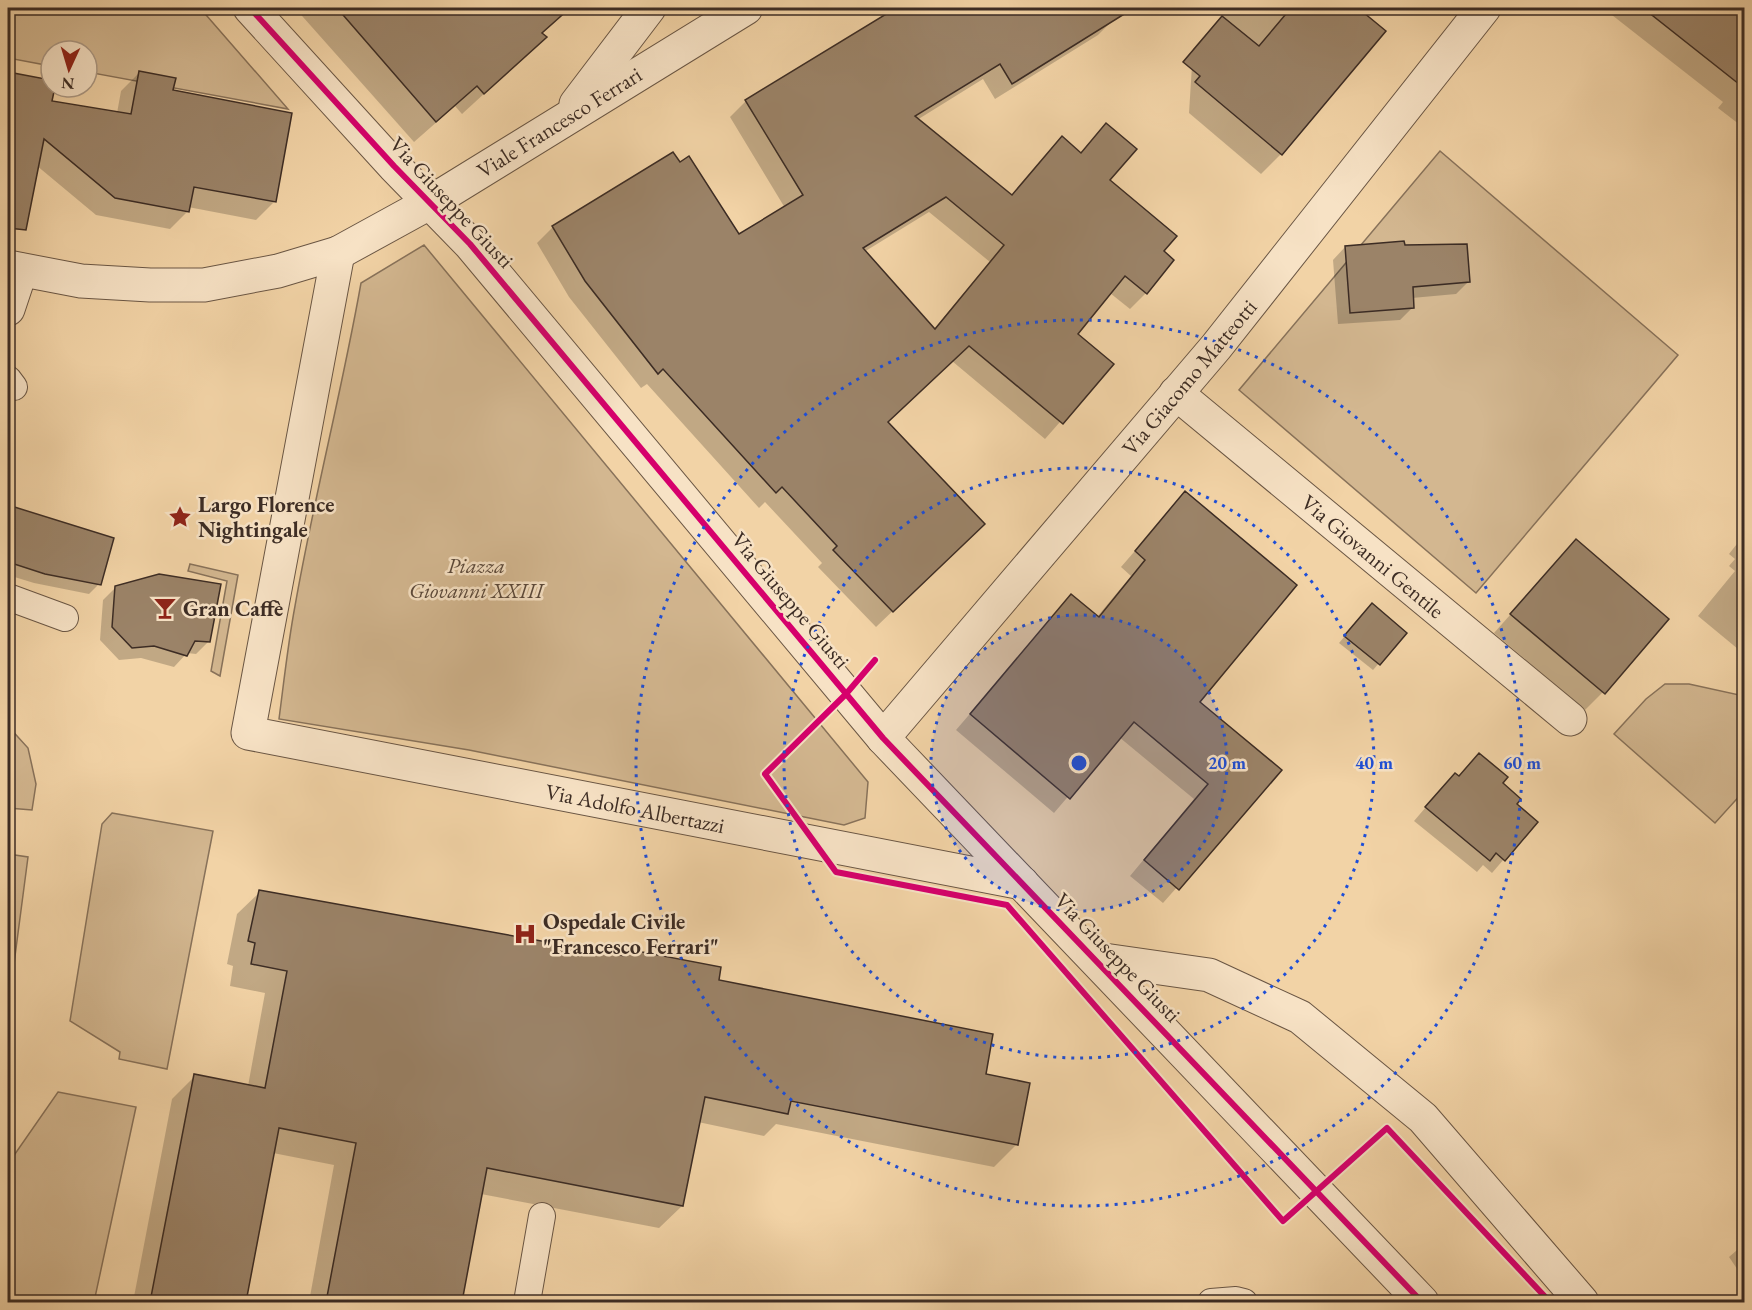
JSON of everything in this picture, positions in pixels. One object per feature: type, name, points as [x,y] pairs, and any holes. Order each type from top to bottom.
[{"type":"street","name":"Via Giuseppe Giusti","points":[[250,8],[394,166],[470,244],[883,738],[1422,1302]]},
{"type":"street","points":[[566,117],[648,8]]},
{"type":"street","name":"Viale Francesco Ferrari","points":[[8,309],[14,269],[81,281],[204,285],[278,271],[338,253],[431,202],[746,8]]},
{"type":"street","name":"Via Giacomo Matteotti","points":[[883,738],[1223,338],[1484,8]]},
{"type":"street","name":"Via Adolfo Albertazzi","points":[[338,253],[248,733],[1022,883]]},
{"type":"street","name":"Via Giovanni Gentile","points":[[1176,393],[1570,719]]},
{"type":"street","name":"Via Giuseppe Giusti","points":[[1096,959],[1209,975],[1300,1017],[1423,1118],[1582,1302]]},
{"type":"lane","points":[[8,597],[64,618]]},
{"type":"lane","points":[[527,1302],[542,1216]]},
{"type":"lane","points":[[1211,1302],[1236,1300],[1244,1302]]},
{"type":"green space","points":[[8,8],[200,8],[288,109],[99,74],[99,39],[39,39],[39,64],[8,58]]},
{"type":"green space","points":[[1440,151],[1678,355],[1476,593],[1239,390]]},
{"type":"green space","name":"Piazza Giovanni XXIII","points":[[424,245],[868,782],[865,818],[844,825],[469,750],[279,719],[290,634],[361,283]]},
{"type":"green space","points":[[190,564],[238,575],[220,676],[211,671],[227,581],[188,571]]},
{"type":"green space","points":[[1665,684],[1689,684],[1744,696],[1744,791],[1715,823],[1614,734],[1646,699]]},
{"type":"green space","points":[[8,726],[28,748],[36,784],[32,810],[8,808]]},
{"type":"green space","points":[[112,813],[213,831],[167,1069],[119,1059],[120,1052],[70,1021],[102,824]]},
{"type":"green space","points":[[8,854],[28,857],[12,979],[8,976]]},
{"type":"green space","points":[[58,1092],[136,1107],[94,1302],[8,1302],[8,1164]]},
{"type":"building","points":[[337,8],[570,8],[542,33],[547,37],[484,94],[477,86],[436,122]]},
{"type":"building","points":[[896,8],[1134,8],[1012,84],[1000,64],[915,116],[1012,195],[1062,136],[1081,153],[1106,123],[1137,149],[1110,180],[1177,236],[1164,251],[1174,260],[1147,294],[1125,276],[1078,334],[1114,364],[1063,424],[969,346],[888,422],[985,524],[893,612],[833,550],[837,546],[782,487],[776,493],[663,369],[658,374],[585,281],[552,226],[673,152],[680,162],[689,156],[739,234],[803,195],[745,100]],"holes":[[[946,197],[1004,245],[935,329],[863,248]]]},
{"type":"building","points":[[1291,8],[1358,8],[1386,31],[1282,155],[1195,82],[1200,76],[1183,62],[1222,16],[1259,46]]},
{"type":"building","points":[[1643,8],[1744,8],[1744,88]]},
{"type":"building","points":[[139,71],[176,78],[173,90],[292,113],[276,202],[194,187],[189,212],[115,198],[44,139],[26,230],[8,228],[8,72],[39,78],[39,99],[52,99],[52,101],[131,114]]},
{"type":"building","points":[[1404,241],[1405,245],[1467,244],[1470,282],[1413,287],[1414,308],[1350,313],[1345,246]]},
{"type":"building","points":[[1185,491],[1297,585],[1200,702],[1282,770],[1179,890],[1144,860],[1208,784],[1134,722],[1070,799],[970,714],[1071,594],[1099,617],[1145,560],[1135,551]]},
{"type":"building","points":[[8,505],[114,538],[101,585],[45,574],[8,562]]},
{"type":"building","points":[[1576,539],[1669,619],[1605,694],[1510,614]]},
{"type":"building","name":"Gran Caffè","points":[[159,574],[221,584],[210,642],[195,641],[187,656],[154,646],[132,648],[112,627],[115,586]]},
{"type":"building","points":[[1372,603],[1407,633],[1380,665],[1344,636]]},
{"type":"building","points":[[1479,753],[1508,777],[1503,783],[1521,799],[1517,804],[1538,822],[1505,861],[1496,853],[1490,861],[1425,807],[1455,773],[1459,776]]},
{"type":"building","points":[[259,890],[625,956],[627,949],[721,967],[719,980],[993,1034],[986,1074],[1030,1083],[1018,1145],[791,1101],[788,1114],[705,1097],[683,1206],[487,1168],[462,1302],[326,1302],[356,1143],[279,1128],[246,1302],[150,1302],[194,1074],[265,1088],[287,971],[251,964],[255,943],[248,941]]},
{"type":"cycle path","points":[[250,8],[394,166],[470,244],[883,738],[1422,1302]]},
{"type":"cycle path","points":[[875,660],[846,694],[765,774],[836,872],[1007,905],[1283,1221],[1387,1128],[1550,1302]]},
{"type":"place","name":"Largo Florence Nightingale","points":[[180,517]]},
{"type":"place","name":"Gran Caffè","points":[[165,608]]},
{"type":"place","name":"Ospedale Civile \"Francesco Ferrari\"","points":[[525,934]]}]
